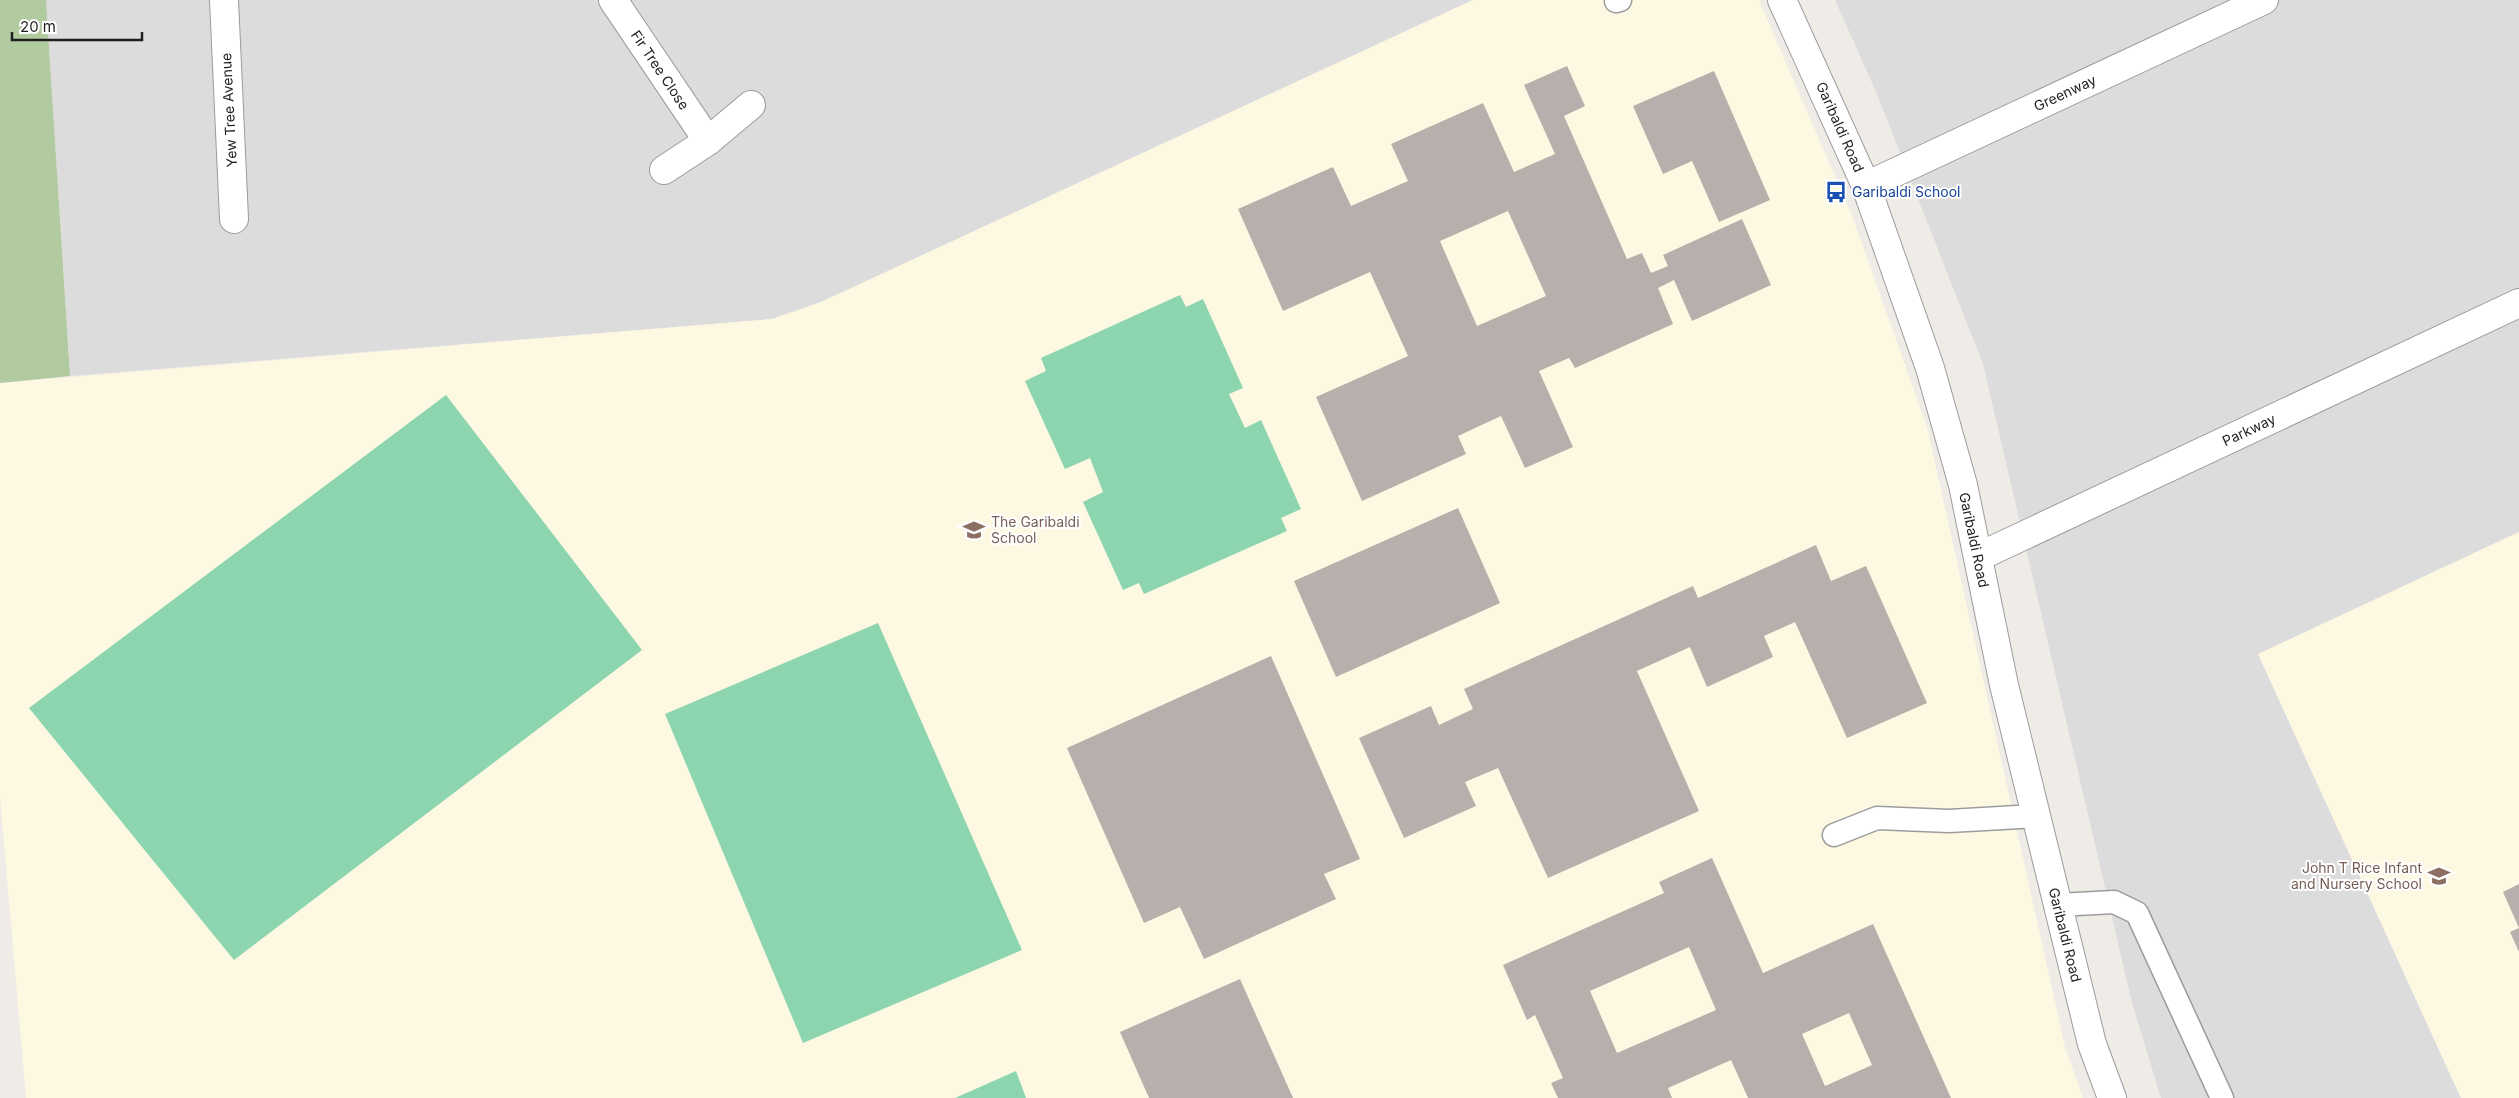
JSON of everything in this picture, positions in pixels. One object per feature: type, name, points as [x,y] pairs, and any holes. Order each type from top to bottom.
[{"type":"street","name":"Yew Tree Avenue","points":[[224,0],[234,219]]},
{"type":"street","name":"Fir Tree Close","points":[[613,0],[708,141]]},
{"type":"street","name":"Garibaldi Road","points":[[1782,0],[1866,186],[1930,368],[1963,485],[2004,685],[2092,1044],[2112,1098]]},
{"type":"street","name":"Greenway","points":[[1866,186],[2264,0]]},
{"type":"street","points":[[664,170],[708,141],[751,105]]},
{"type":"street","name":"Parkway","points":[[1978,557],[2519,303]]},
{"type":"lane","points":[[1834,835],[1877,818],[1949,822],[2036,816]]},
{"type":"lane","points":[[2058,904],[2114,902],[2137,912],[2222,1098]]},
{"type":"shaded area","points":[[46,0],[1473,0],[821,302],[772,319],[70,376]]},
{"type":"shaded area","name":"The Garibaldi School","points":[[1473,0],[1759,0],[1853,218],[1927,427],[2065,1047],[2083,1098],[26,1098],[0,797],[0,383],[772,319],[821,302]]},
{"type":"shaded area","points":[[1835,0],[2519,0],[2519,532],[2258,654],[2461,1098],[2161,1098],[2132,1003],[1983,364],[1877,94]]},
{"type":"shaded area","name":"John T Rice Infant and Nursery School","points":[[2519,532],[2519,1098],[2461,1098],[2258,654]]},
{"type":"green space","points":[[0,0],[46,0],[70,376],[0,383]]},
{"type":"green space","points":[[1180,295],[1186,307],[1203,299],[1243,388],[1229,394],[1245,428],[1261,420],[1301,509],[1281,518],[1287,531],[1144,594],[1139,583],[1123,590],[1083,502],[1103,492],[1090,458],[1065,469],[1025,381],[1046,371],[1041,358]]},
{"type":"green space","points":[[446,395],[642,650],[234,960],[29,708]]},
{"type":"green space","points":[[878,623],[1022,950],[803,1043],[665,714]]},
{"type":"green space","points":[[1016,1071],[1026,1098],[955,1098]]},
{"type":"building","points":[[1567,66],[1585,106],[1564,116],[1627,259],[1642,253],[1651,273],[1668,266],[1663,255],[1742,219],[1771,285],[1692,321],[1674,280],[1658,288],[1673,324],[1575,368],[1569,358],[1539,371],[1573,447],[1525,468],[1501,416],[1458,436],[1466,454],[1362,501],[1316,397],[1408,356],[1370,272],[1283,311],[1238,209],[1333,167],[1351,206],[1408,181],[1391,144],[1483,103],[1514,172],[1555,154],[1524,85]],"holes":[[[1508,211],[1546,296],[1477,326],[1440,241]]]},
{"type":"building","points":[[1714,71],[1770,200],[1719,222],[1692,161],[1663,174],[1633,106]]},
{"type":"building","points":[[1458,508],[1500,603],[1336,677],[1294,581]]},
{"type":"building","points":[[1816,545],[1831,581],[1866,566],[1927,703],[1847,738],[1795,622],[1764,636],[1773,657],[1707,687],[1690,647],[1637,671],[1699,811],[1548,878],[1498,768],[1465,782],[1476,806],[1404,838],[1359,738],[1431,706],[1439,725],[1473,709],[1464,689],[1693,586],[1698,598]]},
{"type":"building","points":[[1271,656],[1360,859],[1324,874],[1336,899],[1204,959],[1180,907],[1144,923],[1067,748]]},
{"type":"building","points":[[1712,858],[1763,973],[1873,924],[1951,1098],[1748,1098],[1731,1060],[1668,1088],[1672,1098],[1558,1098],[1551,1083],[1563,1078],[1535,1015],[1527,1020],[1503,965],[1664,893],[1659,882]],"holes":[[[1689,947],[1716,1010],[1617,1053],[1590,991]],[[1849,1013],[1872,1065],[1825,1086],[1802,1034]]]},
{"type":"building","points":[[2519,884],[2519,928],[2503,892]]},
{"type":"building","points":[[2519,928],[2519,952],[2510,932]]},
{"type":"building","points":[[1240,979],[1293,1098],[1149,1098],[1120,1032]]},
{"type":"place","name":"Garibaldi School","points":[[1836,192]]},
{"type":"place","name":"The Garibaldi School","points":[[974,530]]},
{"type":"place","name":"John T Rice Infant and Nursery School","points":[[2439,876]]}]
